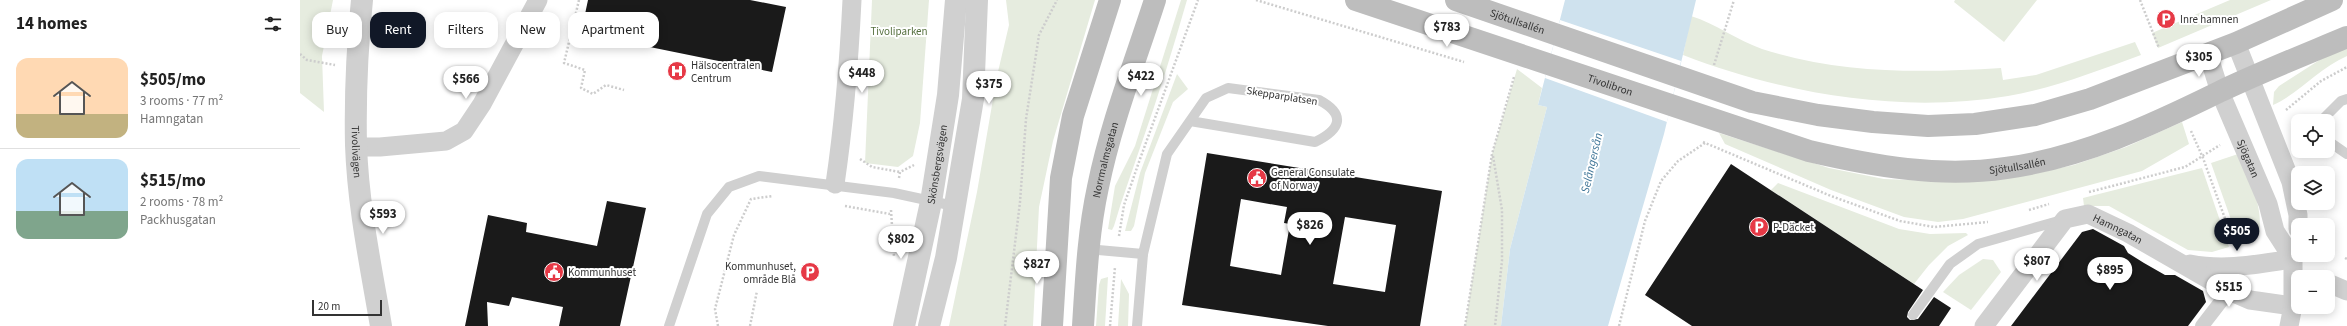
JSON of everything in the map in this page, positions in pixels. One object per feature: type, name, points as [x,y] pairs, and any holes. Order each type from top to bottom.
[{"type":"main road","points":[[1052,326],[1062,178],[1073,116],[1110,0]]},
{"type":"main road","name":"Norrmalmsgatan","points":[[1083,326],[1087,249],[1098,186],[1129,74],[1155,0]]},
{"type":"main road","name":"Tivolibron","points":[[1356,0],[1549,63],[1671,106]]},
{"type":"main road","name":"Sjötullsallén","points":[[1456,0],[1556,36],[1752,102],[1818,115],[1873,122],[1928,126],[1975,124],[2035,115],[2090,99],[2208,54]]},
{"type":"main road","points":[[2208,54],[2332,0]]},
{"type":"main road","name":"Sjötullsallén","points":[[1671,106],[1809,151],[1866,165],[1908,170],[1959,172],[2006,168],[2061,156],[2112,140],[2152,124],[2220,92],[2347,37]]},
{"type":"street","name":"Tivolivägen","points":[[362,0],[356,67],[356,147],[366,237],[381,326]]},
{"type":"street","points":[[356,147],[380,147],[446,141],[464,131],[482,104],[538,0]]},
{"type":"street","points":[[836,184],[843,132],[850,55],[852,0]]},
{"type":"street","name":"Skönsbergsvägen","points":[[904,326],[931,202],[948,95],[956,0]]},
{"type":"street","points":[[929,326],[946,258],[973,99],[977,0]]},
{"type":"street","points":[[2236,43],[2291,182],[2298,218]]},
{"type":"street","name":"Sjögatan","points":[[2208,54],[2220,92],[2261,186],[2275,231],[2294,270]]},
{"type":"street","name":"Hamngatan","points":[[2065,219],[2088,214],[2128,233],[2228,291],[2250,300],[2291,306]]},
{"type":"street","points":[[1984,326],[2065,219]]},
{"type":"street","name":"Hamngatan","points":[[2181,263],[2209,268],[2236,267],[2291,272]]},
{"type":"street","points":[[2202,326],[2228,291]]},
{"type":"street","points":[[2289,326],[2291,314]]},
{"type":"lane","name":"Skepparplatsen","points":[[1137,326],[1143,254],[1167,154],[1206,98],[1228,88],[1319,100],[1331,106],[1337,116],[1336,126],[1327,136],[1315,142],[1190,121]]},
{"type":"lane","points":[[2328,114],[2341,101],[2347,99]]},
{"type":"lane","points":[[2335,146],[2347,154]]},
{"type":"lane","points":[[669,326],[707,214],[729,187],[759,176],[836,184],[894,193],[954,206]]},
{"type":"lane","points":[[1913,315],[1950,264],[1978,244],[2065,219]]},
{"type":"lane","points":[[1087,249],[1143,254]]},
{"type":"path","points":[[579,0],[564,63],[585,70],[581,88],[593,94],[606,85],[624,90]]},
{"type":"path","points":[[1005,326],[1020,202],[1026,119],[1039,35],[1058,0]]},
{"type":"path","points":[[1110,326],[1116,252],[1124,206],[1198,0]]},
{"type":"path","points":[[1256,0],[1466,62]]},
{"type":"path","points":[[1712,72],[1734,0]]},
{"type":"path","points":[[2140,0],[2162,54]]},
{"type":"path","points":[[300,54],[307,60],[333,65]]},
{"type":"path","points":[[1465,326],[1492,154],[1515,76]]},
{"type":"path","points":[[843,132],[857,140],[859,156],[867,165],[900,172]]},
{"type":"path","points":[[1619,326],[1645,221],[1661,181],[1678,161],[1705,142]]},
{"type":"path","points":[[1492,154],[1502,210],[1502,261],[1495,326]]},
{"type":"path","points":[[2203,158],[2236,249],[2236,267]]},
{"type":"path","points":[[894,193],[890,214],[894,240],[894,263]]},
{"type":"path","points":[[718,326],[714,309],[734,235],[751,199],[776,195]]},
{"type":"path","points":[[837,204],[890,214]]},
{"type":"path","points":[[750,326],[757,291]]},
{"type":"green space","points":[[300,0],[333,0],[331,12],[312,12],[312,48],[324,48],[322,56],[324,112],[300,93]]},
{"type":"green space","name":"Tivoliparken","points":[[872,0],[929,0],[920,123],[913,156],[898,167],[865,163]]},
{"type":"green space","points":[[1006,0],[1095,0],[1053,141],[1039,207],[1033,326],[949,326],[977,192],[997,76],[1009,25]]},
{"type":"green space","points":[[1181,0],[1187,0],[1165,73],[1114,226],[1112,230],[1108,229],[1115,186],[1135,146]]},
{"type":"green space","points":[[1955,0],[2037,0],[2004,42],[1954,2]]},
{"type":"green space","points":[[2230,0],[2271,0],[2158,48],[2152,33]]},
{"type":"green space","points":[[1691,16],[1709,23],[1762,49],[1821,63],[1880,70],[1940,71],[2001,68],[2003,80],[2036,75],[2135,42],[2141,55],[2059,84],[2025,93],[1967,101],[1926,103],[1884,101],[1843,97],[1802,90],[1722,69],[1683,55]]},
{"type":"green space","points":[[2347,46],[2347,56],[2327,67],[2292,94],[2273,105],[2274,92],[2279,86],[2332,52]]},
{"type":"green space","points":[[1517,69],[1542,88],[1538,105],[1547,107],[1510,249],[1501,326],[1465,326],[1492,154]]},
{"type":"green space","points":[[1177,74],[1188,89],[1173,102],[1145,173],[1134,226],[1131,231],[1125,231],[1140,173]]},
{"type":"green space","points":[[2182,122],[2189,144],[2142,171],[1963,219],[1938,222],[1904,217],[1831,190],[1725,144],[1719,133],[1829,168],[1884,179],[1934,181],[2027,175],[2074,165],[2126,147]]},
{"type":"green space","points":[[2238,154],[2251,183],[2257,203],[2260,224],[2259,235],[2251,241],[2240,245],[2211,163]]},
{"type":"green space","points":[[2202,168],[2229,247],[2212,252],[2188,250],[2109,206],[2084,206],[2083,198]]},
{"type":"green space","points":[[1778,183],[1899,229],[1930,234],[1966,233],[1968,235],[1948,246],[1929,265],[1914,284],[1771,190]]},
{"type":"green space","points":[[1983,259],[1993,260],[2001,272],[1971,310],[1943,292],[1959,275]]},
{"type":"green space","points":[[1108,277],[1105,326],[1096,326],[1099,285],[1101,279]]},
{"type":"green space","points":[[1121,279],[1129,294],[1128,326],[1118,326]]},
{"type":"water","name":"Selångersån","points":[[1565,0],[1696,0],[1664,134],[1608,326],[1501,326],[1510,249],[1547,107],[1538,105]]},
{"type":"pier","points":[[1560,20],[1681,61],[1667,122],[1545,78]]},
{"type":"building","points":[[588,0],[750,0],[786,7],[772,72],[654,48],[659,48],[659,12],[585,12]]},
{"type":"building","points":[[1207,153],[1442,191],[1420,326],[1328,326],[1182,305]],"holes":[[[1241,199],[1287,207],[1284,223],[1290,224],[1281,275],[1230,266]],[[1345,217],[1396,225],[1385,292],[1333,284]]]},
{"type":"building","name":"P-Däcket","points":[[1731,164],[1923,290],[1908,312],[1907,317],[1910,320],[1918,319],[1934,297],[1951,308],[1939,326],[1692,326],[1645,295]]},
{"type":"building","name":"Kommunhuset","points":[[607,201],[646,208],[620,326],[559,326],[563,307],[512,297],[509,306],[487,302],[488,326],[465,326],[488,215],[527,223],[526,232],[597,246]]},
{"type":"building","points":[[2093,229],[2124,246],[2128,253],[2165,275],[2175,275],[2203,291],[2206,302],[2188,326],[2011,326],[2082,232]]},
{"type":"place","name":"Inre hamnen","points":[[2166,19]]},
{"type":"place","name":"Hälsocentralen Centrum","points":[[677,71]]},
{"type":"place","name":"General Consulate of Norway","points":[[1257,178]]},
{"type":"place","name":"P-Däcket","points":[[1759,227]]},
{"type":"place","name":"Kommunhuset","points":[[554,272]]},
{"type":"place","name":"Kommunhuset, område Blå","points":[[810,272]]}]
